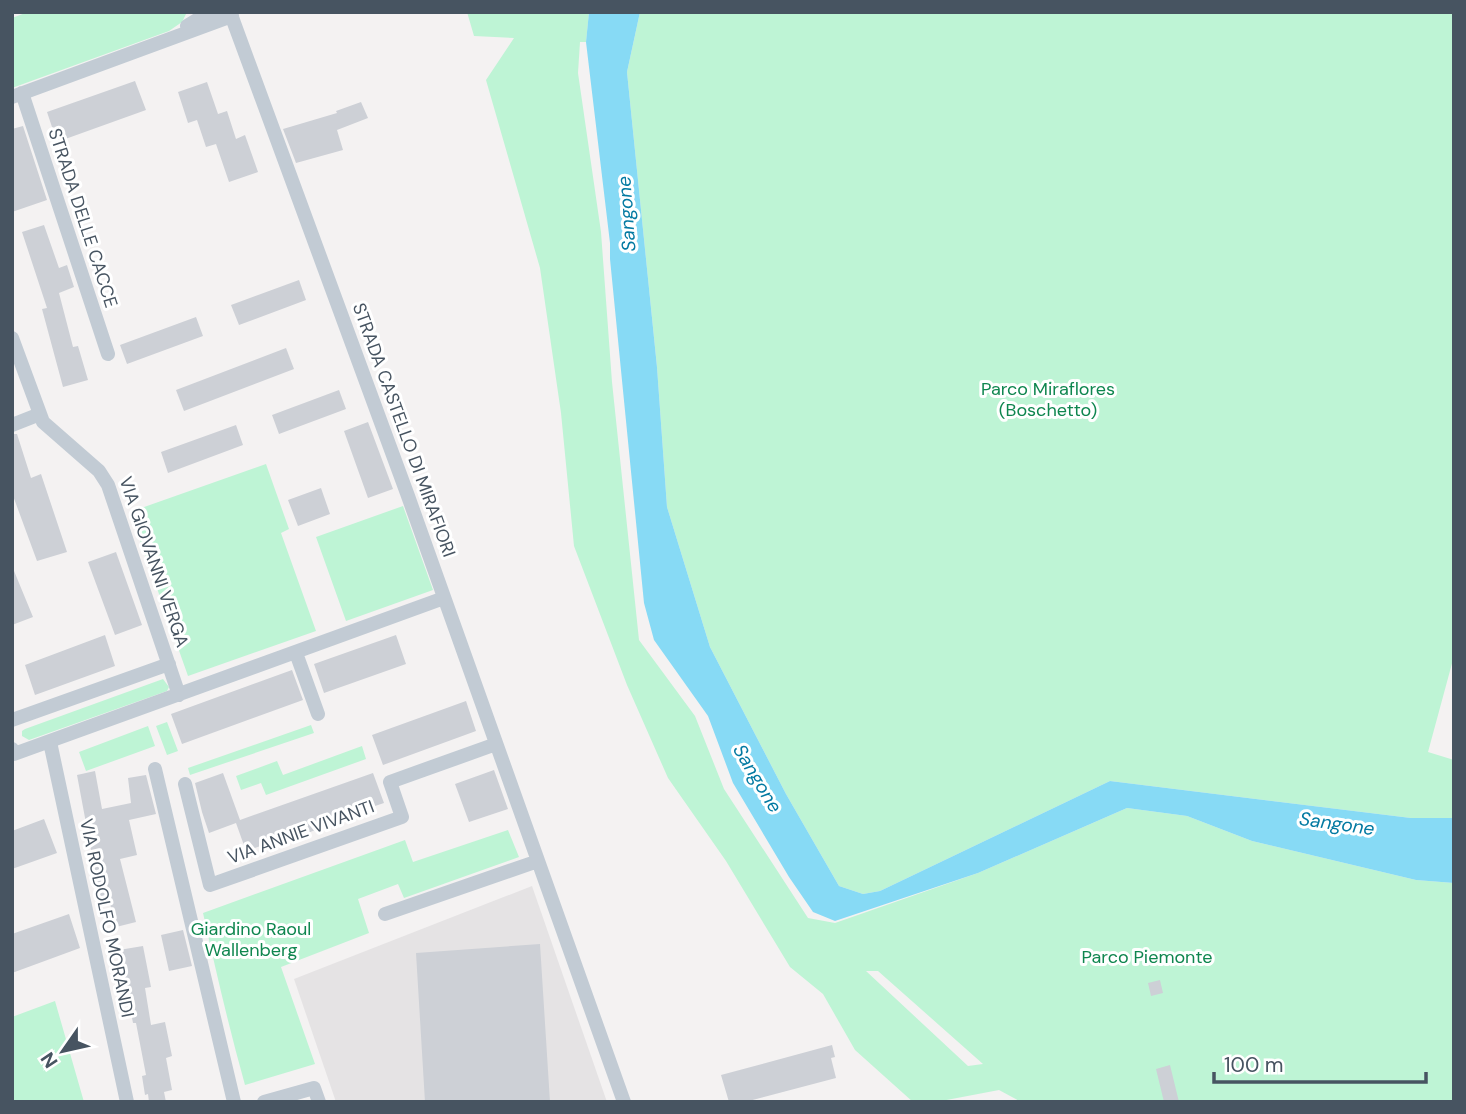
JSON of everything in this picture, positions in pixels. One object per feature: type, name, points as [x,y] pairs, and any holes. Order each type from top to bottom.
[{"type":"street","name":"STRADA DELLE CACCE","points":[[108,355],[17,95],[140,51],[184,29],[210,12]]},
{"type":"street","name":"STRADA DELLE CACCE","points":[[184,29],[208,26],[231,14]]},
{"type":"street","name":"STRADA CASTELLO DI MIRAFIORI","points":[[231,14],[624,1102]]},
{"type":"street","name":"VIA GIOVANNI VERGA","points":[[12,338],[40,414],[48,428],[104,478],[169,664]]},
{"type":"street","points":[[12,425],[40,414]]},
{"type":"street","points":[[12,748],[14,754],[50,742],[444,598]]},
{"type":"street","points":[[296,653],[318,714]]},
{"type":"street","points":[[12,720],[169,664],[179,695]]},
{"type":"street","name":"VIA RODOLFO MORANDI","points":[[50,742],[127,1102]]},
{"type":"street","name":"VIA ANNIE VIVANTI","points":[[185,784],[210,885],[402,817],[390,782],[496,744]]},
{"type":"street","points":[[155,769],[234,1102]]},
{"type":"street","points":[[386,914],[538,861]]},
{"type":"street","points":[[264,1102],[314,1087],[319,1102]]},
{"type":"shaded area","points":[[532,886],[607,1102],[336,1102],[294,979]]},
{"type":"green space","points":[[28,12],[187,12],[182,22],[169,31],[12,88],[12,18]]},
{"type":"green space","name":"Parco Piemonte","points":[[467,12],[589,12],[586,42],[580,42],[578,73],[601,232],[612,382],[639,640],[695,716],[724,789],[808,918],[835,923],[978,873],[1127,808],[1187,816],[1252,841],[1416,880],[1454,883],[1454,1102],[1021,1102],[999,1090],[936,1102],[913,1102],[855,1050],[823,994],[790,967],[726,861],[668,778],[627,685],[574,546],[561,413],[540,268],[486,80],[514,38],[474,36]],"holes":[[[866,971],[878,971],[983,1064],[968,1066]]]},
{"type":"green space","name":"Parco Miraflores (Boschetto)","points":[[640,12],[1454,12],[1454,656],[1428,752],[1454,760],[1454,818],[1411,818],[1110,781],[880,891],[863,894],[839,886],[786,794],[710,647],[667,507],[657,367],[627,72]]},
{"type":"green space","points":[[266,464],[289,529],[281,533],[316,631],[188,676],[130,512]]},
{"type":"green space","points":[[403,506],[433,590],[346,621],[316,537]]},
{"type":"green space","points":[[163,679],[169,687],[167,691],[29,740],[22,736],[25,729]]},
{"type":"green space","points":[[167,722],[178,751],[167,755],[156,726]]},
{"type":"green space","points":[[311,725],[314,733],[190,775],[188,768]]},
{"type":"green space","points":[[148,726],[155,746],[86,771],[79,752]]},
{"type":"green space","points":[[362,746],[366,759],[266,795],[261,783],[241,790],[236,776],[277,761],[283,775]]},
{"type":"green space","name":"Giardino Raoul Wallenberg","points":[[508,830],[519,857],[404,898],[398,884],[358,899],[369,933],[281,967],[315,1064],[245,1085],[203,913],[405,840],[413,862]]},
{"type":"green space","points":[[55,1001],[84,1102],[12,1102],[12,1017]]},
{"type":"water","name":"Sangone","points":[[589,12],[640,12],[627,72],[657,367],[667,507],[710,647],[786,794],[839,886],[863,894],[880,891],[1110,781],[1411,818],[1454,818],[1454,883],[1416,880],[1252,841],[1187,816],[1127,808],[978,873],[835,921],[813,912],[733,783],[708,716],[654,640],[644,603],[610,243],[586,42]]},
{"type":"building","points":[[135,81],[146,110],[57,142],[47,112]]},
{"type":"building","points":[[207,82],[218,114],[227,111],[236,139],[245,135],[258,172],[229,182],[216,144],[206,147],[197,120],[188,123],[178,92]]},
{"type":"building","points":[[361,102],[368,118],[337,130],[343,150],[296,163],[283,129],[337,113],[336,111]]},
{"type":"building","points":[[23,126],[47,200],[12,212],[12,129]]},
{"type":"building","points":[[44,225],[59,268],[67,265],[74,287],[59,293],[73,347],[78,346],[88,380],[63,387],[42,309],[47,308],[22,232]]},
{"type":"building","points":[[299,280],[306,300],[239,325],[231,305]]},
{"type":"building","points":[[196,317],[203,336],[127,364],[120,345]]},
{"type":"building","points":[[286,348],[294,369],[184,411],[176,390]]},
{"type":"building","points":[[339,390],[346,409],[279,434],[272,415]]},
{"type":"building","points":[[368,422],[393,489],[368,498],[344,431]]},
{"type":"building","points":[[236,425],[243,445],[168,473],[161,452]]},
{"type":"building","points":[[12,434],[17,434],[31,478],[41,474],[67,552],[37,561],[12,493]]},
{"type":"building","points":[[321,488],[330,514],[298,526],[288,500]]},
{"type":"building","points":[[116,552],[142,625],[115,635],[88,562]]},
{"type":"building","points":[[12,566],[33,617],[12,625]]},
{"type":"building","points":[[105,635],[115,666],[35,695],[25,665]]},
{"type":"building","points":[[396,635],[406,664],[324,693],[314,664]]},
{"type":"building","points":[[292,670],[303,700],[182,744],[171,714]]},
{"type":"building","points":[[466,701],[476,731],[383,765],[372,735]]},
{"type":"building","points":[[494,770],[508,809],[469,822],[455,784]]},
{"type":"building","points":[[95,771],[102,809],[131,803],[128,778],[146,775],[156,814],[129,820],[137,855],[120,859],[136,922],[116,927],[108,896],[100,898],[77,775]]},
{"type":"building","points":[[223,773],[240,820],[373,773],[384,803],[294,838],[293,835],[246,851],[236,823],[209,833],[202,812],[195,783]]},
{"type":"building","points":[[44,819],[57,853],[12,869],[12,831]]},
{"type":"building","points":[[69,914],[80,948],[12,973],[12,934]]},
{"type":"building","points":[[183,930],[192,966],[169,971],[161,935]]},
{"type":"building","points":[[540,944],[550,1102],[425,1102],[416,953]]},
{"type":"building","points":[[143,946],[151,987],[145,988],[151,1025],[165,1022],[172,1056],[166,1058],[172,1090],[164,1092],[166,1102],[149,1102],[148,1094],[145,1095],[142,1076],[146,1075],[119,950]]},
{"type":"building","points":[[1160,980],[1163,993],[1151,996],[1148,983]]},
{"type":"building","points":[[832,1045],[835,1057],[831,1058],[836,1078],[745,1102],[729,1102],[721,1075]]},
{"type":"building","points":[[1170,1065],[1179,1102],[1164,1102],[1156,1069]]}]
